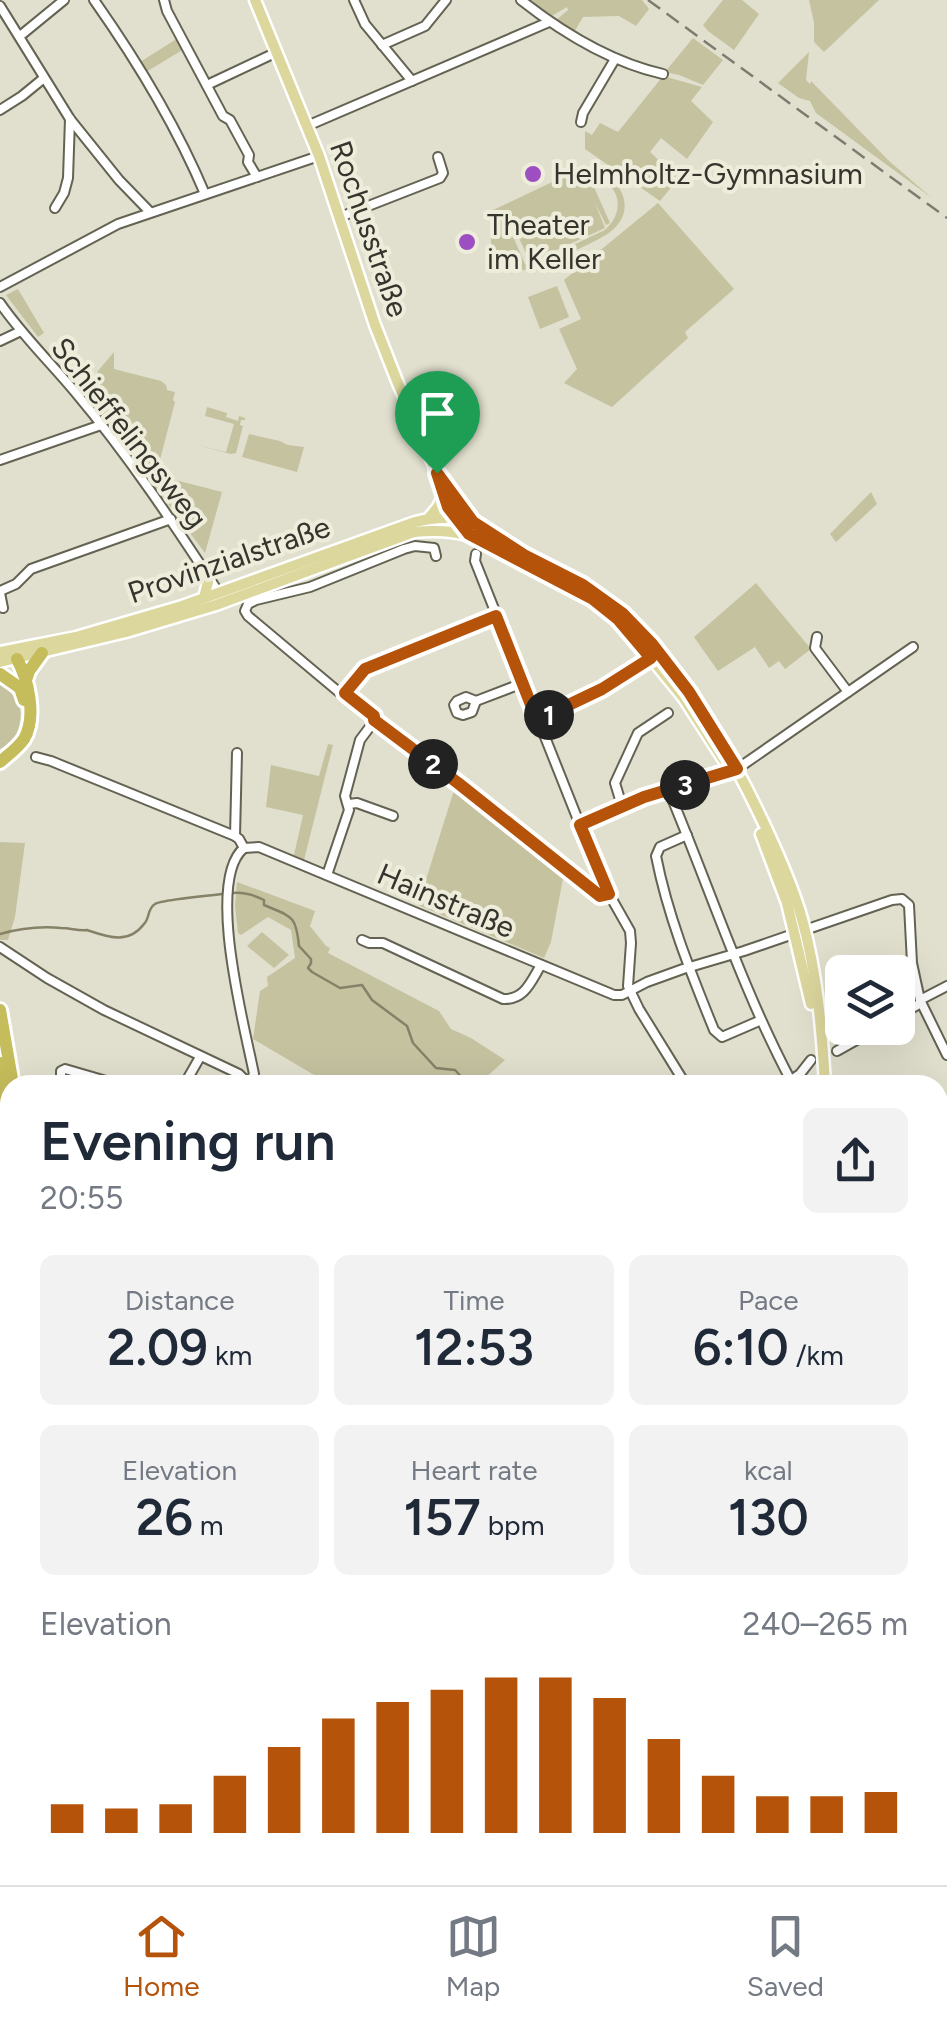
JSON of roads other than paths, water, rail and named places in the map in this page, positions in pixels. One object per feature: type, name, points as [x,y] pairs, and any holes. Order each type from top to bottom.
[{"type":"highway","points":[[5,755],[22,737],[27,709],[13,652]]},
{"type":"highway","points":[[23,685],[42,653]]},
{"type":"highway","points":[[0,674],[23,685]]},
{"type":"highway","points":[[0,1010],[11,1075]]},
{"type":"main road","name":"Rochusstraße","points":[[255,0],[319,156],[381,342],[458,516]]},
{"type":"main road","name":"Rochusstraße","points":[[437,473],[444,496],[471,528]]},
{"type":"main road","points":[[428,518],[444,496]]},
{"type":"main road","points":[[433,530],[458,516]]},
{"type":"main road","name":"Provinzialstraße","points":[[13,652],[42,653],[126,632],[393,528],[428,518],[458,516]]},
{"type":"main road","points":[[471,528],[593,599],[618,619],[655,655],[734,770],[813,971],[821,1075]]},
{"type":"main road","name":"Provinzialstraße","points":[[0,662],[13,652],[206,603],[233,600],[399,536],[471,528]]},
{"type":"main road","points":[[206,603],[207,573]]},
{"type":"main road","points":[[219,593],[233,600]]},
{"type":"street","points":[[20,36],[64,0]]},
{"type":"street","points":[[94,0],[158,98],[205,194]]},
{"type":"street","points":[[354,0],[366,24],[412,82]]},
{"type":"street","points":[[382,44],[425,26],[446,0]]},
{"type":"street","points":[[521,0],[549,22],[614,59],[663,74]]},
{"type":"street","points":[[168,1],[167,11],[249,155],[248,162],[257,177]]},
{"type":"street","points":[[0,6],[4,19],[20,36],[70,119],[150,212]]},
{"type":"street","points":[[307,126],[549,22]]},
{"type":"street","points":[[207,85],[277,52]]},
{"type":"street","points":[[581,122],[614,59]]},
{"type":"street","points":[[0,110],[44,78]]},
{"type":"street","points":[[54,208],[68,178],[70,119]]},
{"type":"street","points":[[0,287],[118,224],[319,156]]},
{"type":"street","points":[[340,217],[440,178],[443,173],[438,157]]},
{"type":"street","name":"Schieffelingsweg","points":[[0,303],[101,425],[171,519],[219,593]]},
{"type":"street","points":[[0,341],[21,331]]},
{"type":"street","points":[[0,460],[101,425]]},
{"type":"street","points":[[3,608],[0,592],[20,581],[28,570],[171,519]]},
{"type":"street","points":[[436,556],[434,548],[404,549],[310,586],[256,600],[245,611],[336,690],[345,693],[596,894],[609,894]]},
{"type":"street","points":[[476,554],[474,560],[522,684],[609,894],[631,936],[627,981],[630,992],[680,1075]]},
{"type":"street","points":[[345,693],[365,669],[496,616]]},
{"type":"street","points":[[817,637],[815,648],[848,692]]},
{"type":"street","points":[[580,825],[668,789],[734,770],[913,647]]},
{"type":"street","points":[[537,720],[602,689],[655,655]]},
{"type":"street","points":[[476,701],[522,684]]},
{"type":"street","points":[[622,806],[615,783],[638,733],[668,714]]},
{"type":"street","points":[[327,875],[347,818],[346,796],[360,740],[374,720]]},
{"type":"street","points":[[235,836],[238,753]]},
{"type":"street","points":[[36,758],[239,838],[244,848],[234,862],[228,894],[229,943],[252,1065],[250,1075]]},
{"type":"street","points":[[668,789],[784,1075]]},
{"type":"street","points":[[349,804],[358,803],[393,816]]},
{"type":"street","points":[[687,835],[660,847],[656,856],[688,968],[720,1036],[760,1021]]},
{"type":"street","name":"Hainstraße","points":[[244,848],[260,847],[614,995],[630,992]]},
{"type":"street","points":[[630,992],[647,982],[902,899],[909,905],[912,963],[921,1002],[947,1055]]},
{"type":"street","points":[[362,940],[382,944],[503,1000],[521,995],[542,965]]},
{"type":"street","points":[[0,946],[81,997],[239,1075]]},
{"type":"street","points":[[915,1006],[947,986]]},
{"type":"street","points":[[837,1051],[848,1045]]},
{"type":"street","points":[[190,1075],[200,1057]]},
{"type":"street","points":[[798,1075],[811,1060]]},
{"type":"street","points":[[62,1075],[64,1069],[85,1075]]},
{"type":"waterway","points":[[0,934],[46,927],[124,937],[138,931],[152,906],[159,902],[233,893],[253,895],[291,918],[299,946],[311,959],[308,968],[312,972],[340,988],[362,985],[372,1000],[407,1026],[413,1043],[436,1068],[455,1070],[460,1075]]},
{"type":"railway","points":[[648,0],[947,218]]},
{"type":"place","name":"Helmholtz-Gymnasium","points":[[533,174]]},
{"type":"place","name":"Theater im Keller","points":[[467,242]]}]
